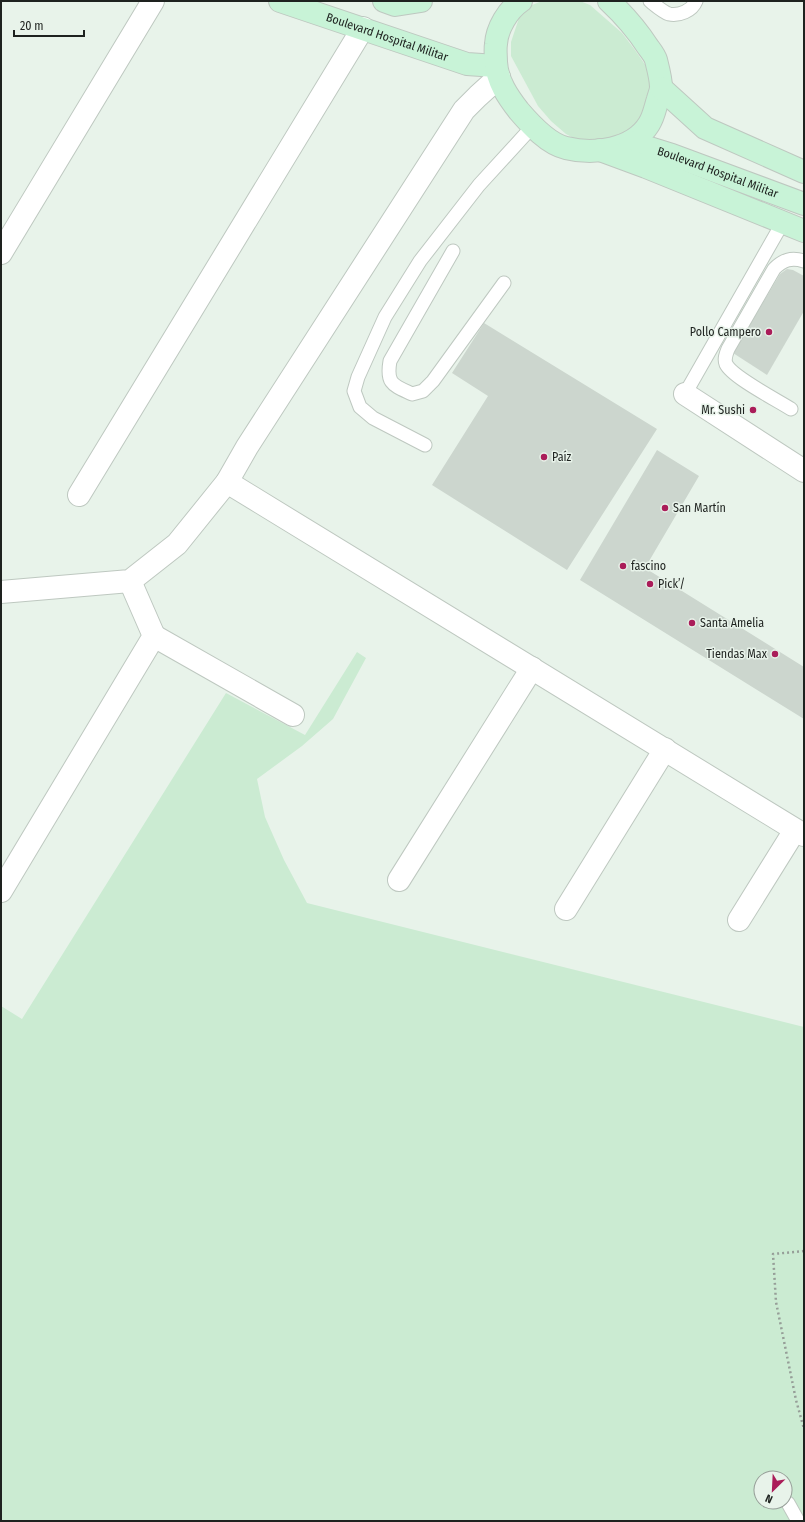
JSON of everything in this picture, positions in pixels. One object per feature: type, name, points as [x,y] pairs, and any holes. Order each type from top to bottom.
[{"type":"main road","name":"Boulevard Hospital Militar","points":[[280,1],[467,64],[498,72]]},
{"type":"main road","points":[[384,1],[395,5],[421,1]]},
{"type":"main road","points":[[522,1],[517,4],[503,22],[496,43],[498,72],[508,96],[532,127],[565,148],[583,150],[600,150],[630,142],[640,136],[656,111],[661,88],[656,59],[640,34],[622,13],[609,1]]},
{"type":"main road","points":[[661,88],[705,128],[804,172]]},
{"type":"main road","name":"Boulevard Hospital Militar","points":[[630,142],[672,155],[804,204]]},
{"type":"main road","points":[[600,150],[804,231]]},
{"type":"street","points":[[1,253],[153,1]]},
{"type":"street","points":[[79,495],[363,28]]},
{"type":"street","points":[[1,592],[130,581],[177,544],[227,482],[464,110],[498,72]]},
{"type":"street","points":[[685,394],[804,471]]},
{"type":"street","points":[[227,482],[800,832],[739,920]]},
{"type":"street","points":[[130,581],[154,636],[292,715]]},
{"type":"street","points":[[1,891],[154,636]]},
{"type":"street","points":[[399,880],[532,668]]},
{"type":"street","points":[[566,909],[665,749]]},
{"type":"lane","points":[[650,1],[668,14],[679,14],[689,10],[696,1]]},
{"type":"lane","points":[[425,445],[373,418],[360,407],[354,392],[358,377],[385,317],[420,261],[479,185],[532,127]]},
{"type":"lane","points":[[685,394],[783,222]]},
{"type":"lane","points":[[453,251],[390,361],[387,374],[394,385],[412,394],[424,391],[433,381],[504,283]]},
{"type":"lane","points":[[791,409],[737,376],[726,365],[725,357],[728,349],[774,269],[781,262],[790,259],[804,261]]},
{"type":"lane","points":[[792,1510],[798,1521]]},
{"type":"path","points":[[804,1251],[773,1254],[776,1302],[796,1400],[804,1429]]},
{"type":"green space","points":[[542,1],[580,1],[590,5],[622,33],[635,50],[646,66],[653,90],[645,112],[633,129],[618,137],[583,143],[566,134],[551,121],[538,106],[511,56],[511,42],[519,18],[527,7]]},
{"type":"green space","points":[[357,652],[366,658],[333,719],[302,746],[257,779],[265,817],[284,860],[307,903],[804,1027],[804,1521],[1,1521],[1,1006],[22,1019],[226,693],[305,735]]},
{"type":"building","name":"Pollo Campero","points":[[787,269],[793,270],[804,276],[804,311],[767,375],[733,353],[780,274]]},
{"type":"building","name":"Paíz","points":[[484,323],[657,429],[567,570],[432,485],[488,396],[452,373]]},
{"type":"building","name":"Santa Amelia","points":[[657,450],[699,476],[645,568],[804,667],[804,719],[580,580]]},
{"type":"place","name":"Pollo Campero","points":[[769,332]]},
{"type":"place","name":"Mr. Sushi","points":[[753,410]]},
{"type":"place","name":"Paíz","points":[[544,457]]},
{"type":"place","name":"San Martín","points":[[665,508]]},
{"type":"place","name":"fascino","points":[[623,566]]},
{"type":"place","name":"Pick’/","points":[[650,584]]},
{"type":"place","name":"Santa Amelia","points":[[692,623]]},
{"type":"place","name":"Tiendas Max","points":[[775,654]]}]
